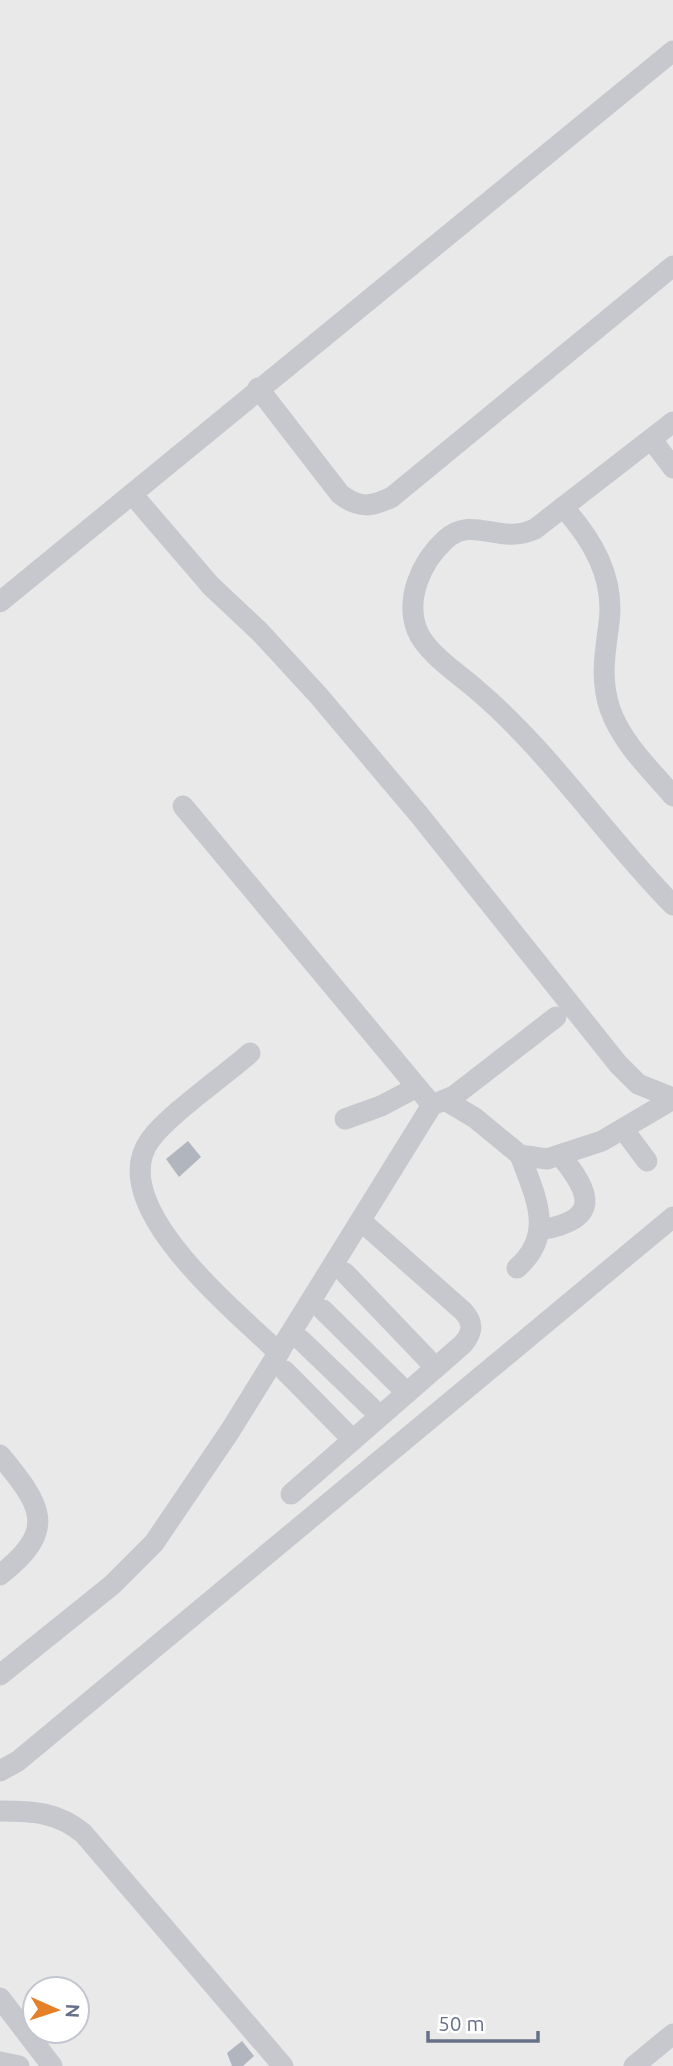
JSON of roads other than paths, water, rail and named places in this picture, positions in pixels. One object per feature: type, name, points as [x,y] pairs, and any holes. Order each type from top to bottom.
[{"type":"lane","points":[[0,602],[258,388],[673,51]]},
{"type":"lane","points":[[258,388],[340,494],[352,503],[367,506],[378,504],[392,497],[673,267]]},
{"type":"lane","points":[[673,422],[543,525],[510,537],[473,529],[459,530],[446,539],[421,574],[414,590],[411,610],[418,634],[432,650],[508,717],[673,905]]},
{"type":"lane","points":[[652,440],[673,468]]},
{"type":"lane","points":[[132,494],[217,592],[260,632],[318,695],[421,817],[618,1064],[638,1084],[673,1099]]},
{"type":"lane","points":[[563,507],[584,530],[600,558],[608,589],[610,621],[603,652],[604,681],[610,708],[621,733],[673,796]]},
{"type":"lane","points":[[183,806],[417,1087],[438,1103],[475,1118],[520,1155],[536,1200],[540,1230],[528,1258],[517,1268]]},
{"type":"lane","points":[[0,1675],[141,1558],[282,1362],[361,1221],[438,1103],[556,1017]]},
{"type":"lane","points":[[250,1053],[150,1140],[138,1170],[139,1186],[155,1219],[179,1252],[353,1440]]},
{"type":"lane","points":[[345,1119],[381,1107],[417,1087]]},
{"type":"lane","points":[[520,1155],[547,1159],[602,1141],[673,1099]]},
{"type":"lane","points":[[623,1129],[647,1161]]},
{"type":"lane","points":[[540,1230],[569,1220],[586,1206],[587,1198],[582,1183],[559,1156]]},
{"type":"lane","points":[[0,1771],[18,1760],[137,1663],[673,1217]]},
{"type":"lane","points":[[292,1494],[436,1368],[472,1331],[468,1317],[361,1221]]},
{"type":"lane","points":[[345,1273],[436,1368]]},
{"type":"lane","points":[[323,1310],[407,1393]]},
{"type":"lane","points":[[301,1340],[380,1416]]},
{"type":"lane","points":[[0,1455],[31,1494],[38,1518],[36,1534],[29,1549],[0,1576]]},
{"type":"lane","points":[[0,1811],[46,1813],[66,1820],[83,1833],[283,2066]]},
{"type":"lane","points":[[0,1998],[52,2066]]},
{"type":"lane","points":[[634,2066],[673,2034]]},
{"type":"lane","points":[[0,2063],[19,2066]]}]
